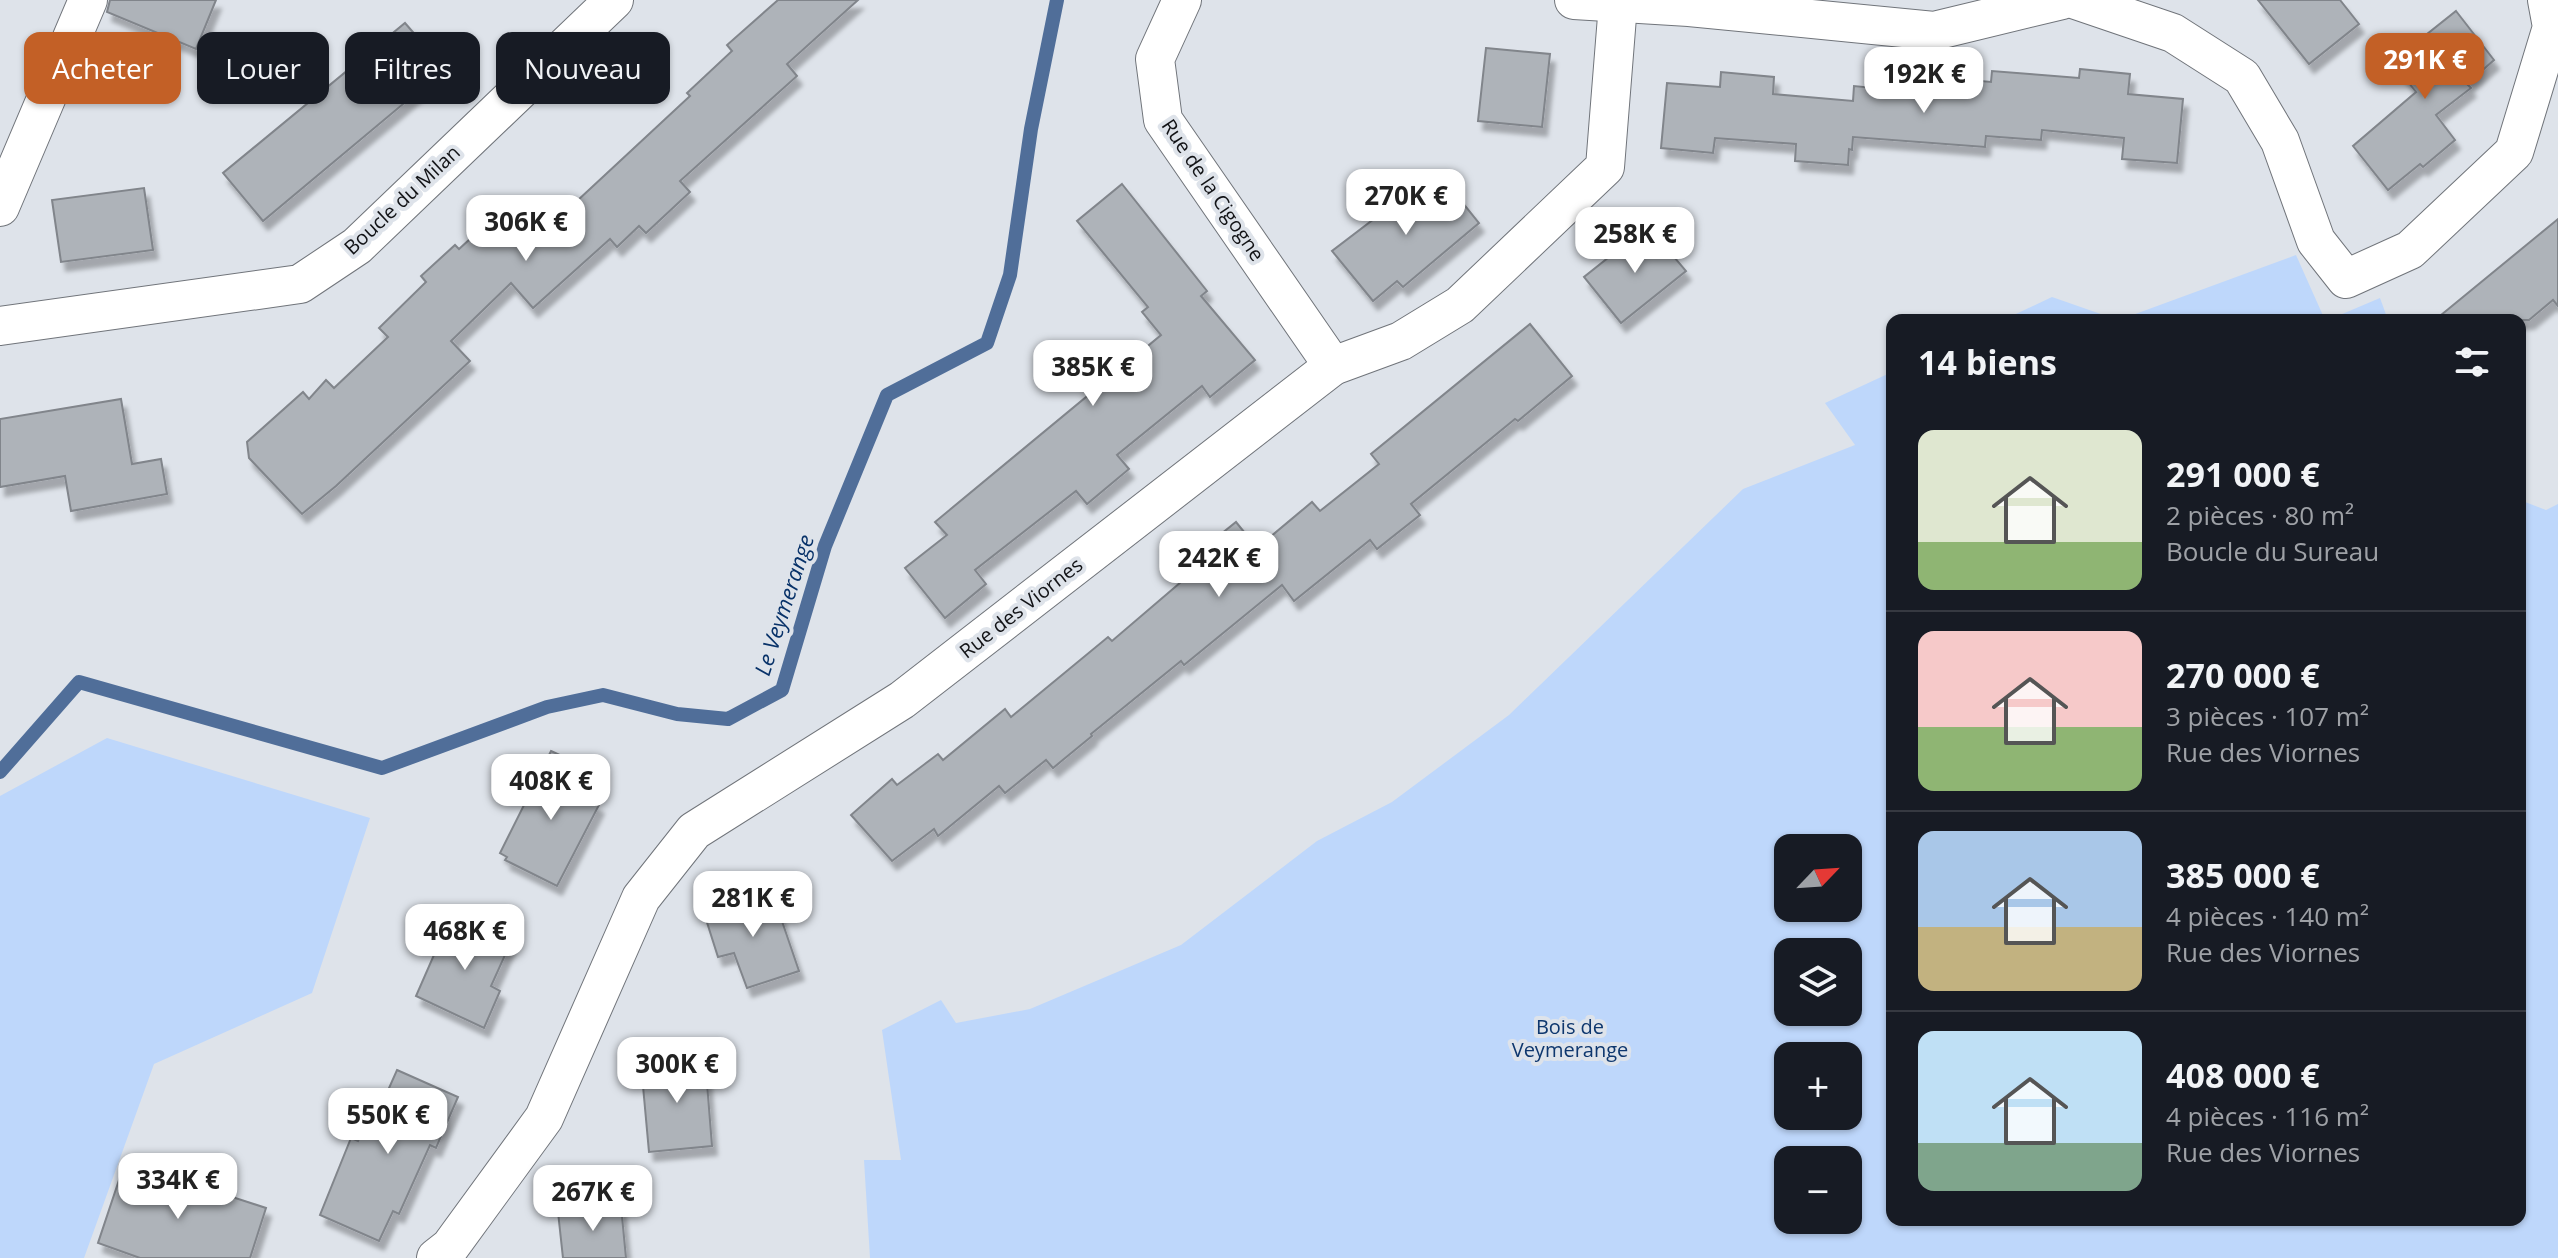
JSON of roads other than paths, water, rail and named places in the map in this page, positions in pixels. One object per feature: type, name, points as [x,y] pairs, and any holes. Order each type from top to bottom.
[{"type":"street","points":[[0,207],[88,0]]},
{"type":"street","name":"Boucle du Milan","points":[[0,326],[300,284],[357,246],[614,0]]},
{"type":"street","name":"Rue de la Cigogne","points":[[1182,0],[1155,59],[1163,120],[1333,366]]},
{"type":"street","points":[[1574,0],[1618,4],[1689,3],[1934,31],[2062,0]]},
{"type":"street","points":[[2076,0],[2173,33],[2242,77],[2280,141],[2316,241],[2346,279],[2410,250],[2514,152],[2552,27],[2547,0]]},
{"type":"street","name":"Rue des Viornes","points":[[436,1258],[450,1247],[544,1118],[641,898],[694,831],[902,700],[1333,366],[1401,341],[1460,305],[1605,167],[1618,4]]},
{"type":"waterway","name":"Le Veymerange","points":[[0,772],[79,682],[382,768],[547,707],[603,695],[677,714],[728,719],[782,690],[825,546],[887,395],[987,343],[1010,275],[1031,129],[1057,0]]},
{"type":"park label","name":"Bois de Veymerange","points":[[1570,1038]]}]
